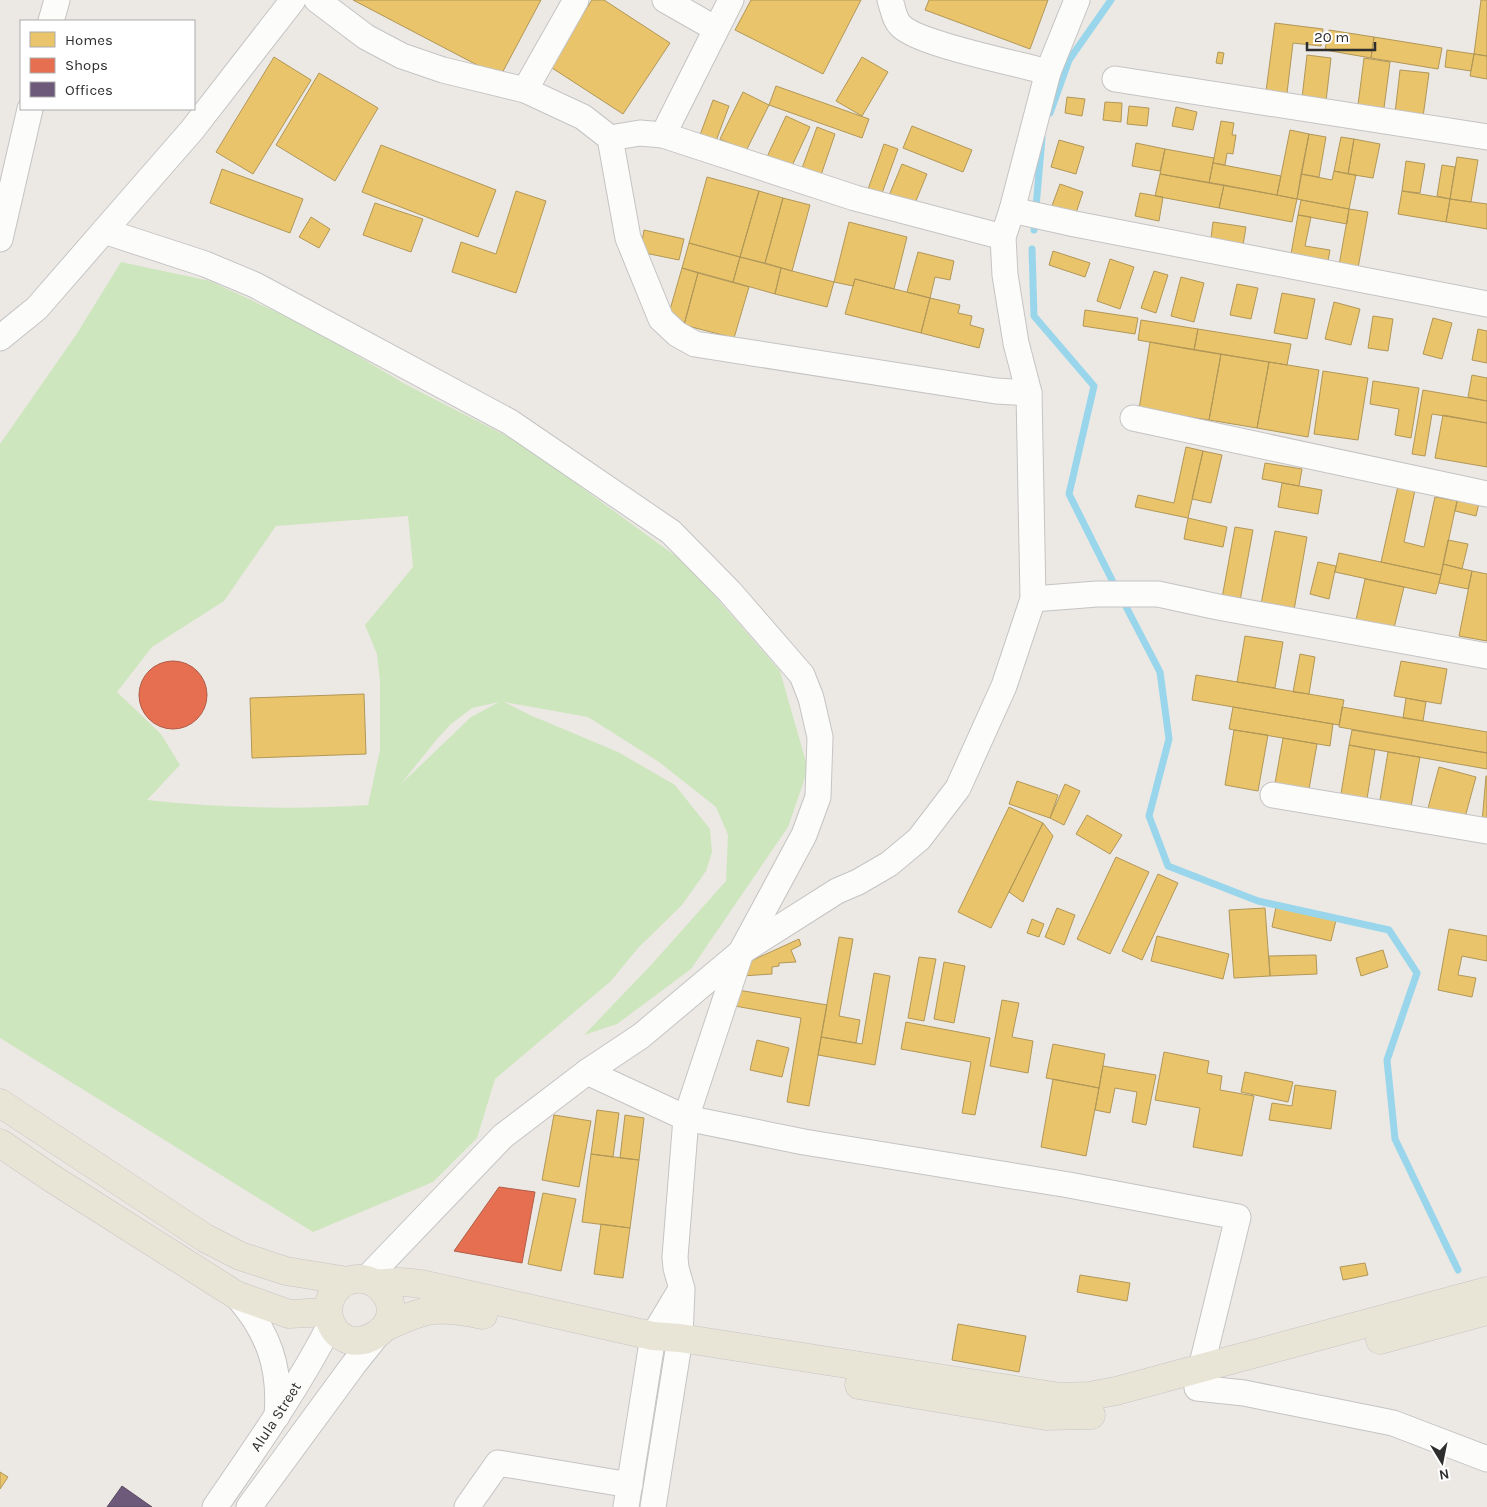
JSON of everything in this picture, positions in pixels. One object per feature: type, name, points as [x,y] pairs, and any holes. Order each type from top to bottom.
[{"type":"main road","points":[[0,1103],[204,1238],[240,1256],[286,1271],[363,1281],[421,1284],[665,1345]]},
{"type":"main road","points":[[0,1143],[60,1184],[236,1295],[289,1314],[329,1318]]},
{"type":"main road","points":[[382,1330],[390,1317],[391,1307],[388,1297],[382,1288],[363,1281],[339,1286],[332,1294],[329,1303],[329,1318],[338,1332],[347,1338],[358,1341],[369,1340],[382,1330],[420,1312],[438,1309],[458,1310],[665,1345],[1060,1397],[1089,1396],[1199,1378],[1487,1311]]},
{"type":"main road","points":[[1199,1378],[1487,1291]]},
{"type":"street","points":[[51,20],[57,0]]},
{"type":"street","points":[[0,338],[37,308],[192,130],[293,0]]},
{"type":"street","points":[[317,0],[366,37],[402,56],[443,70],[525,90],[583,117],[610,138],[628,238],[661,319],[677,334],[695,344],[996,391],[1029,393]]},
{"type":"street","points":[[525,90],[576,0]]},
{"type":"street","points":[[665,0],[716,29]]},
{"type":"street","points":[[663,135],[731,0]]},
{"type":"street","points":[[890,0],[900,26],[909,33],[931,42],[1048,72]]},
{"type":"street","points":[[363,1281],[503,1136],[587,1072],[641,1036],[741,952],[837,891],[858,882],[889,864],[918,839],[958,788],[1004,686],[1033,599],[1029,393],[1016,343],[1005,275],[1003,237],[1012,210],[1048,72],[1077,0]]},
{"type":"street","points":[[1115,79],[1487,137]]},
{"type":"street","points":[[0,239],[30,110]]},
{"type":"street","points":[[610,138],[640,133],[663,135],[855,198],[1003,237]]},
{"type":"street","points":[[1012,210],[1075,224],[1487,304]]},
{"type":"street","points":[[104,231],[205,264],[255,285],[510,422],[670,532],[730,592],[802,675],[811,698],[820,737],[818,797],[804,836],[741,952],[686,1118],[676,1257],[676,1268],[682,1289],[665,1345],[628,1496],[498,1463],[467,1507]]},
{"type":"street","points":[[1132,418],[1487,494]]},
{"type":"street","points":[[1033,599],[1078,595],[1147,594],[1487,656]]},
{"type":"street","points":[[1272,795],[1487,831]]},
{"type":"street","points":[[587,1072],[686,1118],[804,1142],[1050,1182],[1238,1216],[1199,1378],[1244,1393],[1393,1422],[1487,1459]]},
{"type":"street","points":[[236,1295],[260,1325],[272,1354],[278,1384],[277,1418]]},
{"type":"street","name":"Alula Street","points":[[214,1507],[277,1418],[316,1353],[329,1318]]},
{"type":"street","name":"Alula Street","points":[[249,1507],[354,1364],[382,1330]]},
{"type":"street","points":[[653,1507],[665,1345]]},
{"type":"green space","points":[[121,262],[210,281],[309,327],[405,384],[522,444],[688,565],[780,671],[808,769],[788,827],[691,969],[617,1024],[584,1035],[651,965],[726,881],[728,835],[716,807],[659,762],[588,717],[504,702],[618,752],[675,785],[710,829],[712,852],[706,871],[682,905],[638,948],[611,981],[495,1079],[477,1138],[433,1182],[313,1232],[0,1038],[0,444],[76,335]],"holes":[[[408,516],[413,567],[365,625],[377,654],[380,681],[380,750],[368,805],[258,807],[202,805],[147,800],[180,765],[161,734],[117,692],[152,647],[224,601],[276,526]],[[499,702],[471,717],[401,784],[451,724],[472,708]]]},
{"type":"building: Homes","points":[[353,0],[541,0],[500,77]]},
{"type":"building: Homes","points":[[592,0],[604,0],[670,43],[623,114],[549,66]]},
{"type":"building: Homes","points":[[751,0],[861,0],[823,74],[735,30]]},
{"type":"building: Homes","points":[[929,0],[1048,0],[1030,49],[925,10]]},
{"type":"building: Homes","points":[[1481,0],[1487,0],[1487,56],[1474,54]]},
{"type":"building: Homes","points":[[1275,23],[1323,29],[1321,46],[1293,43],[1287,93],[1266,91]]},
{"type":"building: Homes","points":[[1329,30],[1374,37],[1371,58],[1325,50]]},
{"type":"building: Homes","points":[[1374,37],[1442,48],[1438,69],[1371,58]]},
{"type":"building: Homes","points":[[1447,50],[1474,54],[1471,71],[1445,67]]},
{"type":"building: Homes","points":[[1218,52],[1224,53],[1222,64],[1216,63]]},
{"type":"building: Homes","points":[[1474,54],[1487,56],[1487,79],[1470,76]]},
{"type":"building: Homes","points":[[1307,55],[1331,58],[1326,101],[1302,98]]},
{"type":"building: Homes","points":[[274,57],[311,80],[253,174],[216,152]]},
{"type":"building: Homes","points":[[862,57],[888,72],[862,116],[836,101]]},
{"type":"building: Homes","points":[[1364,58],[1390,62],[1384,108],[1358,105]]},
{"type":"building: Homes","points":[[1400,70],[1429,73],[1423,117],[1395,113]]},
{"type":"building: Homes","points":[[319,73],[378,108],[335,181],[276,145]]},
{"type":"building: Homes","points":[[776,86],[869,119],[862,138],[769,105]]},
{"type":"building: Homes","points":[[743,92],[769,105],[746,151],[720,139]]},
{"type":"building: Homes","points":[[1067,97],[1085,99],[1082,116],[1065,113]]},
{"type":"building: Homes","points":[[713,100],[729,106],[716,141],[700,135]]},
{"type":"building: Homes","points":[[1105,102],[1122,103],[1121,122],[1103,120]]},
{"type":"building: Homes","points":[[1129,106],[1149,108],[1147,126],[1127,124]]},
{"type":"building: Homes","points":[[1176,107],[1197,112],[1193,130],[1172,126]]},
{"type":"building: Homes","points":[[786,116],[810,127],[790,170],[766,159]]},
{"type":"building: Homes","points":[[1221,121],[1234,123],[1232,135],[1236,135],[1233,154],[1227,153],[1225,165],[1213,163]]},
{"type":"building: Homes","points":[[912,126],[972,150],[963,172],[903,148]]},
{"type":"building: Homes","points":[[817,127],[835,134],[820,178],[801,171]]},
{"type":"building: Homes","points":[[1290,130],[1309,134],[1297,199],[1277,195]]},
{"type":"building: Homes","points":[[1309,134],[1326,137],[1319,177],[1301,174]]},
{"type":"building: Homes","points":[[1341,137],[1354,139],[1348,174],[1334,171]]},
{"type":"building: Homes","points":[[1354,139],[1380,144],[1373,178],[1348,174]]},
{"type":"building: Homes","points":[[1059,140],[1084,147],[1076,174],[1051,167]]},
{"type":"building: Homes","points":[[1136,143],[1165,149],[1160,171],[1132,166]]},
{"type":"building: Homes","points":[[884,144],[898,149],[881,196],[867,192]]},
{"type":"building: Homes","points":[[381,145],[496,190],[478,237],[362,192]]},
{"type":"building: Homes","points":[[1165,149],[1214,158],[1209,183],[1160,174]]},
{"type":"building: Homes","points":[[1457,157],[1478,160],[1471,202],[1450,199]]},
{"type":"building: Homes","points":[[1406,161],[1425,164],[1420,193],[1402,191]]},
{"type":"building: Homes","points":[[1213,163],[1281,176],[1277,195],[1209,183]]},
{"type":"building: Homes","points":[[902,164],[927,174],[913,208],[888,198]]},
{"type":"building: Homes","points":[[1442,165],[1455,167],[1450,199],[1437,196]]},
{"type":"building: Homes","points":[[222,169],[303,199],[290,233],[210,203]]},
{"type":"building: Homes","points":[[1334,171],[1356,175],[1349,209],[1297,199],[1301,174],[1332,180]]},
{"type":"building: Homes","points":[[1160,174],[1224,185],[1219,208],[1155,196]]},
{"type":"building: Homes","points":[[707,177],[759,191],[740,257],[689,243]]},
{"type":"building: Homes","points":[[1060,184],[1083,192],[1074,219],[1050,211]]},
{"type":"building: Homes","points":[[1224,185],[1297,199],[1292,222],[1219,208]]},
{"type":"building: Homes","points":[[516,191],[546,201],[516,293],[452,272],[461,242],[496,254]]},
{"type":"building: Homes","points":[[759,191],[783,198],[765,263],[740,257]]},
{"type":"building: Homes","points":[[1402,191],[1450,199],[1446,222],[1398,214]]},
{"type":"building: Homes","points":[[1140,193],[1163,197],[1159,221],[1135,216]]},
{"type":"building: Homes","points":[[783,198],[810,205],[792,271],[765,263]]},
{"type":"building: Homes","points":[[1450,199],[1487,204],[1487,229],[1446,222]]},
{"type":"building: Homes","points":[[1301,200],[1349,209],[1347,224],[1298,215]]},
{"type":"building: Homes","points":[[375,203],[423,219],[411,252],[363,235]]},
{"type":"building: Homes","points":[[1349,209],[1368,212],[1357,274],[1338,271]]},
{"type":"building: Homes","points":[[1298,215],[1311,217],[1305,246],[1330,250],[1326,272],[1289,265]]},
{"type":"building: Homes","points":[[311,217],[330,229],[319,248],[299,237]]},
{"type":"building: Homes","points":[[849,222],[907,237],[894,289],[855,279],[853,286],[834,282]]},
{"type":"building: Homes","points":[[1213,222],[1246,227],[1242,251],[1210,246]]},
{"type":"building: Homes","points":[[644,230],[684,239],[679,260],[640,252]]},
{"type":"building: Homes","points":[[689,243],[740,257],[733,282],[682,268]]},
{"type":"building: Homes","points":[[1053,251],[1090,263],[1085,277],[1049,265]]},
{"type":"building: Homes","points":[[918,252],[954,261],[950,280],[935,277],[930,298],[907,292]]},
{"type":"building: Homes","points":[[740,257],[781,268],[775,294],[733,282]]},
{"type":"building: Homes","points":[[1110,259],[1134,267],[1120,309],[1097,301]]},
{"type":"building: Homes","points":[[682,268],[698,273],[684,325],[667,320]]},
{"type":"building: Homes","points":[[781,268],[834,282],[827,307],[775,294]]},
{"type":"building: Homes","points":[[1154,271],[1168,275],[1156,313],[1141,308]]},
{"type":"building: Homes","points":[[698,273],[749,287],[734,338],[684,325]]},
{"type":"building: Homes","points":[[1181,277],[1204,283],[1194,322],[1171,316]]},
{"type":"building: Homes","points":[[855,279],[930,298],[921,333],[845,314]]},
{"type":"building: Homes","points":[[1237,284],[1258,288],[1251,319],[1230,315]]},
{"type":"building: Homes","points":[[1282,293],[1315,299],[1307,339],[1274,333]]},
{"type":"building: Homes","points":[[930,298],[960,305],[958,313],[972,316],[970,325],[984,329],[979,348],[921,333]]},
{"type":"building: Homes","points":[[1334,302],[1360,309],[1351,345],[1325,339]]},
{"type":"building: Homes","points":[[1085,310],[1138,318],[1135,334],[1083,326]]},
{"type":"building: Homes","points":[[1373,316],[1393,319],[1388,351],[1368,348]]},
{"type":"building: Homes","points":[[1433,318],[1452,323],[1442,359],[1423,354]]},
{"type":"building: Homes","points":[[1141,320],[1198,329],[1194,350],[1138,340]]},
{"type":"building: Homes","points":[[1198,329],[1291,344],[1287,365],[1194,350]]},
{"type":"building: Homes","points":[[1478,329],[1487,331],[1487,363],[1472,360]]},
{"type":"building: Homes","points":[[1150,342],[1221,354],[1209,420],[1139,409]]},
{"type":"building: Homes","points":[[1221,354],[1269,362],[1257,428],[1209,420]]},
{"type":"building: Homes","points":[[1269,362],[1319,370],[1308,437],[1257,428]]},
{"type":"building: Homes","points":[[1323,371],[1368,378],[1358,440],[1314,434]]},
{"type":"building: Homes","points":[[1472,375],[1487,378],[1487,401],[1468,397]]},
{"type":"building: Homes","points":[[1373,381],[1419,388],[1411,438],[1395,435],[1399,409],[1370,404]]},
{"type":"building: Homes","points":[[1423,390],[1487,401],[1487,423],[1432,414],[1425,456],[1412,454]]},
{"type":"building: Homes","points":[[1443,415],[1487,423],[1487,467],[1435,458]]},
{"type":"building: Homes","points":[[1186,447],[1203,451],[1188,518],[1135,507],[1138,495],[1174,503]]},
{"type":"building: Homes","points":[[1203,451],[1222,455],[1211,503],[1192,499]]},
{"type":"building: Homes","points":[[1265,463],[1302,469],[1299,486],[1262,479]]},
{"type":"building: Homes","points":[[1282,483],[1322,490],[1318,514],[1278,507]]},
{"type":"building: Homes","points":[[1398,486],[1415,490],[1404,542],[1424,547],[1435,497],[1457,501],[1441,575],[1381,562]]},
{"type":"building: Homes","points":[[1458,498],[1479,503],[1476,516],[1455,511]]},
{"type":"building: Homes","points":[[1188,518],[1227,527],[1223,547],[1184,539]]},
{"type":"building: Homes","points":[[1235,527],[1253,530],[1240,601],[1222,598]]},
{"type":"building: Homes","points":[[1275,531],[1307,537],[1294,610],[1261,604]]},
{"type":"building: Homes","points":[[1448,540],[1468,544],[1462,569],[1443,564]]},
{"type":"building: Homes","points":[[1339,553],[1441,575],[1436,594],[1335,572]]},
{"type":"building: Homes","points":[[1318,562],[1336,566],[1329,599],[1310,594]]},
{"type":"building: Homes","points":[[1443,564],[1472,571],[1468,589],[1439,583]]},
{"type":"building: Homes","points":[[1472,571],[1487,574],[1487,641],[1459,636]]},
{"type":"building: Homes","points":[[1365,579],[1404,587],[1394,628],[1356,620]]},
{"type":"building: Homes","points":[[1245,636],[1283,642],[1275,688],[1237,682]]},
{"type":"building: Homes","points":[[1300,654],[1315,657],[1309,694],[1293,692]]},
{"type":"building: Homes","points":[[1401,661],[1447,669],[1441,704],[1394,696]]},
{"type":"building: Homes","points":[[1196,675],[1344,700],[1339,725],[1192,700]]},
{"type":"building: Homes","points":[[364,694],[366,754],[252,758],[250,698]]},
{"type":"building: Homes","points":[[1406,698],[1426,702],[1423,721],[1403,718]]},
{"type":"building: Homes","points":[[1233,707],[1333,724],[1330,746],[1229,729]]},
{"type":"building: Homes","points":[[1342,707],[1487,732],[1487,753],[1339,727]]},
{"type":"building: Homes","points":[[1234,730],[1268,735],[1258,791],[1225,785]]},
{"type":"building: Homes","points":[[1352,730],[1487,753],[1487,769],[1349,745]]},
{"type":"building: Homes","points":[[1283,738],[1317,744],[1309,789],[1275,783]]},
{"type":"building: Homes","points":[[1349,745],[1375,750],[1366,805],[1340,800]]},
{"type":"building: Homes","points":[[1388,752],[1420,757],[1410,812],[1379,806]]},
{"type":"building: Homes","points":[[1439,767],[1476,777],[1464,821],[1427,812]]},
{"type":"building: Homes","points":[[1487,776],[1487,823],[1482,822]]},
{"type":"building: Homes","points":[[1017,781],[1058,795],[1050,818],[1009,804]]},
{"type":"building: Homes","points":[[1065,784],[1080,791],[1064,825],[1050,818]]},
{"type":"building: Homes","points":[[1009,807],[1043,823],[991,928],[958,912]]},
{"type":"building: Homes","points":[[1087,815],[1122,835],[1110,854],[1076,834]]},
{"type":"building: Homes","points":[[1043,823],[1053,836],[1023,902],[1009,892]]},
{"type":"building: Homes","points":[[1116,857],[1149,872],[1110,954],[1077,939]]},
{"type":"building: Homes","points":[[1158,874],[1178,883],[1142,960],[1122,951]]},
{"type":"building: Homes","points":[[1276,907],[1336,920],[1331,941],[1272,927]]},
{"type":"building: Homes","points":[[1057,908],[1075,915],[1064,945],[1045,937]]},
{"type":"building: Homes","points":[[1265,908],[1270,976],[1234,978],[1229,910]]},
{"type":"building: Homes","points":[[1032,919],[1044,924],[1039,937],[1027,933]]},
{"type":"building: Homes","points":[[1449,929],[1487,936],[1487,961],[1462,956],[1458,975],[1476,978],[1472,997],[1438,990]]},
{"type":"building: Homes","points":[[1157,936],[1229,954],[1223,979],[1151,961]]},
{"type":"building: Homes","points":[[839,937],[853,939],[839,1016],[860,1020],[856,1043],[821,1037]]},
{"type":"building: Homes","points":[[799,939],[801,945],[791,950],[796,962],[779,963],[779,966],[772,967],[772,974],[742,976],[742,965]]},
{"type":"building: Homes","points":[[1383,950],[1388,967],[1361,976],[1356,958]]},
{"type":"building: Homes","points":[[1316,955],[1317,974],[1270,976],[1269,956]]},
{"type":"building: Homes","points":[[919,957],[936,959],[924,1021],[908,1018]]},
{"type":"building: Homes","points":[[944,962],[965,966],[954,1023],[934,1019]]},
{"type":"building: Homes","points":[[874,973],[890,976],[875,1065],[818,1055],[821,1037],[862,1044]]},
{"type":"building: Homes","points":[[738,990],[827,1005],[809,1106],[787,1102],[801,1018],[735,1006]]},
{"type":"building: Homes","points":[[1002,1000],[1019,1003],[1012,1037],[1033,1041],[1028,1073],[990,1066]]},
{"type":"building: Homes","points":[[906,1022],[990,1038],[975,1115],[962,1113],[971,1062],[901,1049]]},
{"type":"building: Homes","points":[[757,1040],[789,1048],[782,1077],[750,1070]]},
{"type":"building: Homes","points":[[1053,1044],[1105,1054],[1099,1088],[1046,1078]]},
{"type":"building: Homes","points":[[1164,1052],[1209,1061],[1207,1073],[1222,1076],[1220,1090],[1254,1096],[1242,1156],[1193,1147],[1200,1108],[1155,1100]]},
{"type":"building: Homes","points":[[1103,1066],[1156,1075],[1146,1125],[1132,1122],[1137,1092],[1115,1088],[1110,1113],[1095,1110]]},
{"type":"building: Homes","points":[[1245,1072],[1293,1082],[1288,1102],[1241,1092]]},
{"type":"building: Homes","points":[[1053,1079],[1099,1088],[1086,1156],[1041,1147]]},
{"type":"building: Homes","points":[[1295,1085],[1336,1091],[1331,1129],[1269,1120],[1272,1103],[1292,1106]]},
{"type":"building: Homes","points":[[597,1110],[619,1113],[613,1157],[591,1154]]},
{"type":"building: Homes","points":[[554,1115],[591,1121],[579,1187],[542,1180]]},
{"type":"building: Homes","points":[[625,1115],[644,1118],[639,1160],[620,1158]]},
{"type":"building: Homes","points":[[591,1154],[639,1160],[630,1228],[582,1222]]},
{"type":"building: Homes","points":[[543,1193],[576,1199],[561,1271],[528,1264]]},
{"type":"building: Homes","points":[[601,1224],[630,1228],[623,1278],[594,1274]]},
{"type":"building: Homes","points":[[1365,1263],[1368,1275],[1343,1280],[1340,1267]]},
{"type":"building: Homes","points":[[1080,1275],[1130,1283],[1127,1301],[1077,1292]]},
{"type":"building: Homes","points":[[958,1324],[1026,1336],[1019,1372],[952,1360]]},
{"type":"building: Homes","points":[[0,1472],[8,1477],[0,1489]]},
{"type":"building: Shops","points":[[180,661],[192,667],[201,676],[207,688],[205,708],[197,719],[180,729],[166,729],[149,719],[141,708],[139,688],[149,671],[160,663]]},
{"type":"building: Shops","points":[[499,1187],[535,1192],[522,1263],[454,1251]]},
{"type":"building: Offices","points":[[122,1486],[152,1507],[107,1507]]},
{"type":"waterway","points":[[1050,113],[1069,60],[1111,0]]},
{"type":"waterway","points":[[1034,230],[1042,138]]},
{"type":"waterway","points":[[1032,249],[1034,316],[1094,386],[1069,494],[1117,590]]},
{"type":"waterway","points":[[1122,599],[1160,672],[1169,739],[1149,816],[1168,866],[1258,901],[1389,930],[1417,973],[1387,1060],[1395,1139],[1458,1270]]}]
